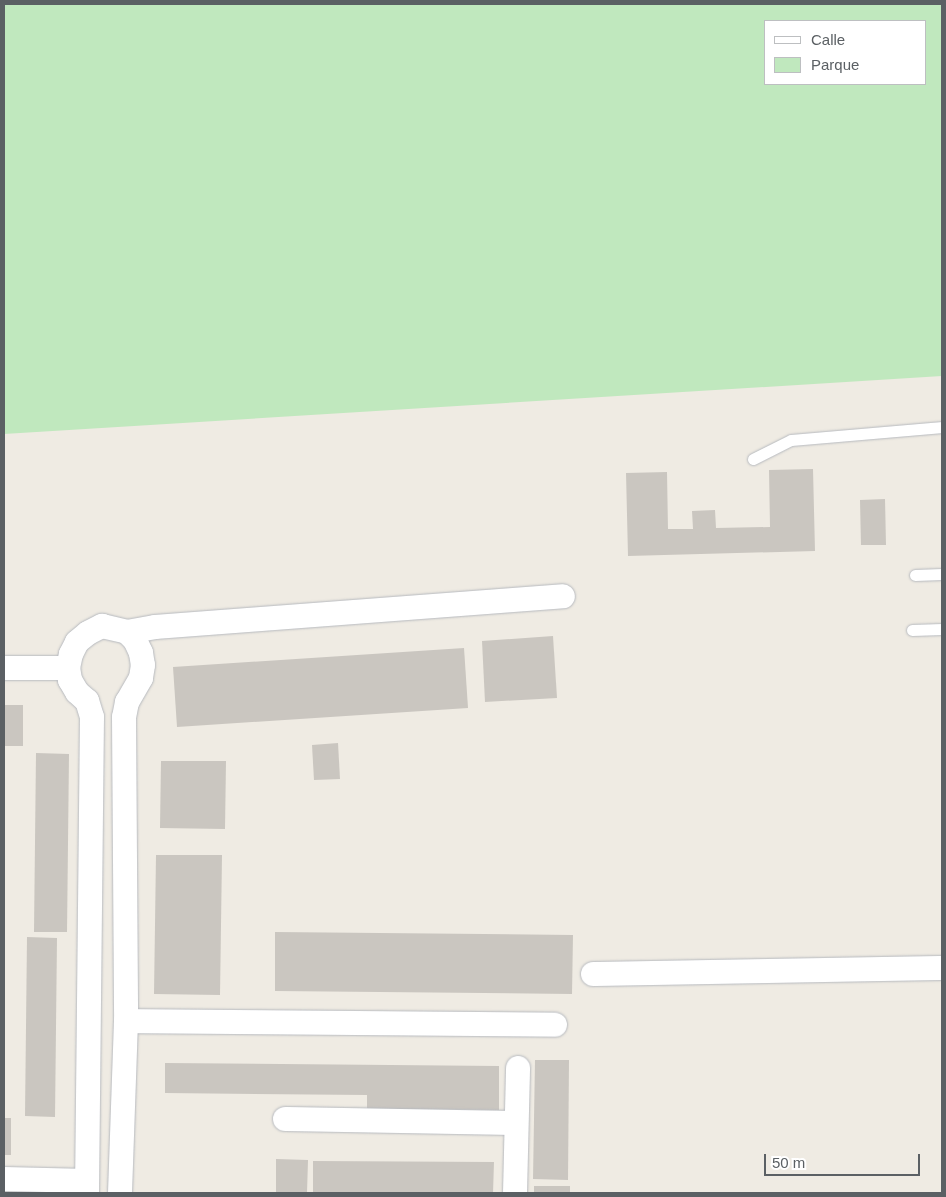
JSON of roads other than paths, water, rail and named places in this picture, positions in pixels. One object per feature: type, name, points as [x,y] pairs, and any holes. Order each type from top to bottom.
[{"type":"street","points":[[4,1179],[87,1187],[92,717],[87,701],[77,692],[70,680],[68,668],[70,654],[77,642],[88,633],[102,626],[127,632],[155,627],[563,596]]},
{"type":"street","points":[[120,1193],[126,1022],[124,717],[127,702],[140,678],[143,665],[141,653],[135,640],[127,632]]},
{"type":"street","points":[[4,668],[68,668]]},
{"type":"street","points":[[593,974],[942,968]]},
{"type":"street","points":[[126,1022],[554,1025]]},
{"type":"street","points":[[515,1193],[518,1068]]},
{"type":"street","points":[[285,1119],[516,1123]]},
{"type":"lane","points":[[753,459],[791,440],[942,427]]},
{"type":"lane","points":[[915,575],[942,574]]},
{"type":"lane","points":[[912,630],[942,629]]}]
